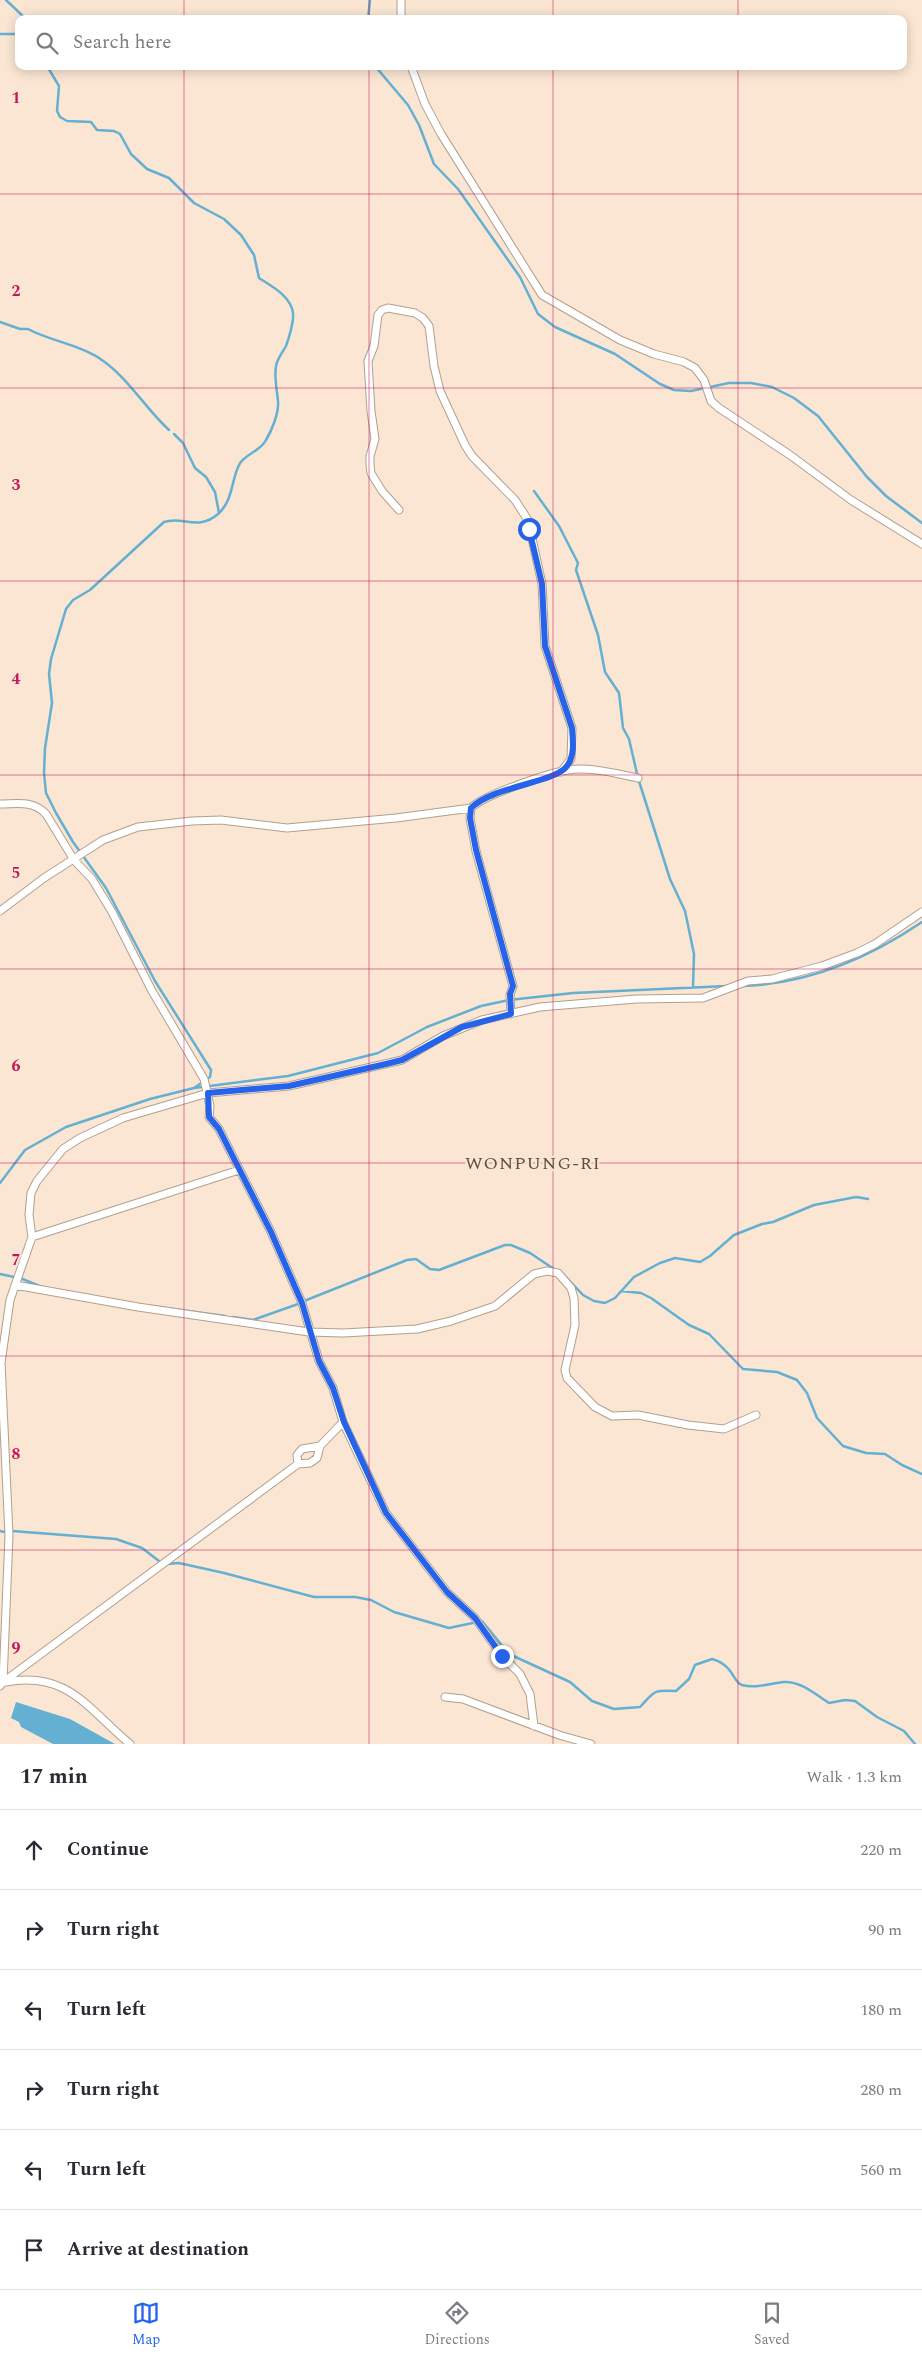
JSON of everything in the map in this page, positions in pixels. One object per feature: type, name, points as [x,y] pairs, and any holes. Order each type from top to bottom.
[{"type":"street","points":[[401,0],[401,15]]},
{"type":"street","points":[[412,70],[425,104],[441,134],[542,295],[620,340],[654,354],[684,362],[695,368],[704,380],[710,401],[719,408],[790,455],[851,500],[922,544]]},
{"type":"street","points":[[400,510],[380,487],[371,473],[370,465],[370,456],[375,439],[368,361],[374,346],[378,315],[382,310],[388,308],[415,313],[423,318],[429,326],[434,366],[440,391],[465,445],[472,456],[515,500],[528,520],[542,584],[545,646],[572,728],[571,759],[561,772]]},
{"type":"street","points":[[0,911],[44,878],[103,840],[138,827],[192,820],[221,820],[287,828],[396,818],[471,808],[489,795],[569,770],[611,772],[638,778]]},
{"type":"street","points":[[0,804],[29,804],[40,807],[63,840],[74,860],[92,879],[112,912],[152,991],[204,1079],[208,1093],[209,1117],[219,1129],[271,1232],[302,1303],[319,1361],[333,1388],[344,1422],[379,1499],[393,1524],[447,1592],[475,1618],[502,1656],[520,1674],[530,1694],[534,1726]]},
{"type":"street","points":[[471,808],[470,818],[476,850],[513,986],[510,994],[511,1014]]},
{"type":"street","points":[[1,1684],[9,1534],[1,1363],[10,1300],[32,1237],[29,1215],[31,1193],[37,1181],[63,1149],[80,1138],[123,1118],[208,1093],[289,1086],[402,1060],[462,1027],[511,1014],[567,1004],[636,999],[704,998],[748,981],[790,974],[857,953],[875,944],[922,912]]},
{"type":"street","points":[[32,1237],[239,1170]]},
{"type":"street","points":[[15,1285],[138,1307],[309,1332],[381,1332],[434,1325],[495,1306],[534,1274],[547,1271],[558,1273],[568,1284],[574,1298],[575,1325],[565,1370],[567,1378],[595,1407],[612,1416],[638,1415],[724,1430],[756,1415]]},
{"type":"street","points":[[1,1684],[298,1464],[310,1463],[317,1458],[320,1446],[344,1422]]},
{"type":"street","points":[[298,1464],[297,1455],[302,1449],[320,1446]]},
{"type":"street","points":[[1,1684],[35,1679],[63,1687],[130,1744]]},
{"type":"street","points":[[445,1697],[463,1699],[558,1735],[591,1744]]},
{"type":"water","points":[[16,1702],[70,1719],[115,1744],[53,1744],[21,1727],[19,1722],[11,1718]]},
{"type":"waterway","points":[[6,0],[22,15]]},
{"type":"waterway","points":[[368,15],[370,0]]},
{"type":"waterway","points":[[0,34],[15,34]]},
{"type":"waterway","points":[[49,70],[59,86],[57,111],[60,117],[67,121],[91,122],[97,130],[114,131],[120,134],[131,154],[147,169],[169,178],[194,203],[224,219],[241,235],[254,255],[259,278],[275,288],[289,301],[293,313],[292,325],[286,346],[276,366],[275,379],[278,406],[275,421],[263,444],[241,461],[223,509],[203,522],[178,520],[164,522],[90,590],[73,600],[66,609],[51,659],[49,674],[52,703],[45,748],[44,773],[46,793],[73,842],[106,888],[155,981],[211,1070],[210,1077],[194,1088]]},
{"type":"waterway","points":[[378,70],[408,105],[419,125],[434,164],[458,189],[520,277],[538,314],[555,327],[615,354],[660,384],[674,390],[691,391],[729,383],[751,383],[772,387],[794,398],[818,416],[867,477],[886,496],[922,523]]},
{"type":"waterway","points":[[0,322],[20,329],[28,329],[45,337],[82,349],[99,358],[119,374],[169,430]]},
{"type":"waterway","points":[[174,434],[183,443],[195,468],[206,477],[215,492],[219,513]]},
{"type":"waterway","points":[[534,491],[559,526],[578,563],[576,570],[598,635],[605,672],[619,693],[623,728],[629,739],[638,778],[670,879],[685,911],[694,954],[693,987]]},
{"type":"waterway","points":[[742,986],[790,980],[836,967],[881,947],[922,922]]},
{"type":"waterway","points":[[0,1183],[25,1150],[66,1127],[150,1099],[194,1088],[288,1076],[378,1053],[427,1027],[481,1006],[509,1000],[573,993],[727,986]]},
{"type":"waterway","points":[[564,1275],[583,1295],[594,1301],[605,1303],[615,1298],[634,1277],[660,1263],[675,1258],[700,1262],[710,1256],[734,1235],[762,1224],[773,1222],[814,1205],[856,1197],[868,1199]]},
{"type":"waterway","points":[[304,1301],[407,1260],[416,1259],[430,1269],[439,1270],[505,1245],[511,1245],[530,1253],[557,1271]]},
{"type":"waterway","points":[[0,1274],[14,1277]]},
{"type":"waterway","points":[[20,1278],[42,1287]]},
{"type":"waterway","points":[[621,1291],[641,1293],[689,1325],[709,1334],[743,1369],[777,1372],[797,1380],[807,1393],[817,1418],[843,1446],[866,1453],[885,1454],[902,1465],[922,1474]]},
{"type":"waterway","points":[[233,1317],[253,1320],[298,1304]]},
{"type":"waterway","points":[[151,1306],[225,1316]]},
{"type":"waterway","points":[[0,1531],[4,1532]]},
{"type":"waterway","points":[[12,1531],[116,1539],[142,1548],[159,1561]]},
{"type":"waterway","points":[[166,1564],[179,1563],[224,1573],[314,1597],[355,1597],[371,1600],[394,1612],[449,1628],[482,1621],[509,1654],[570,1682],[592,1701],[614,1709],[640,1707],[658,1691],[676,1691],[689,1679],[695,1665],[712,1659],[725,1665],[739,1684],[742,1685],[758,1686],[790,1682],[808,1689],[829,1703],[845,1700],[855,1701],[877,1717],[904,1731],[915,1744]]},
{"type":"district","name":"WONPUNG-RI","points":[[533,1163]]},
{"type":"route","points":[[502,1656],[475,1618],[447,1592],[404,1539],[386,1513],[344,1422],[333,1388],[319,1361],[302,1303],[271,1232],[219,1129],[209,1117],[208,1093],[289,1086],[402,1060],[462,1027],[482,1020],[511,1014],[510,994],[513,986],[476,850],[470,818],[471,808],[489,795],[561,772],[571,759],[573,749],[572,728],[545,646],[542,584],[529,529]]}]
